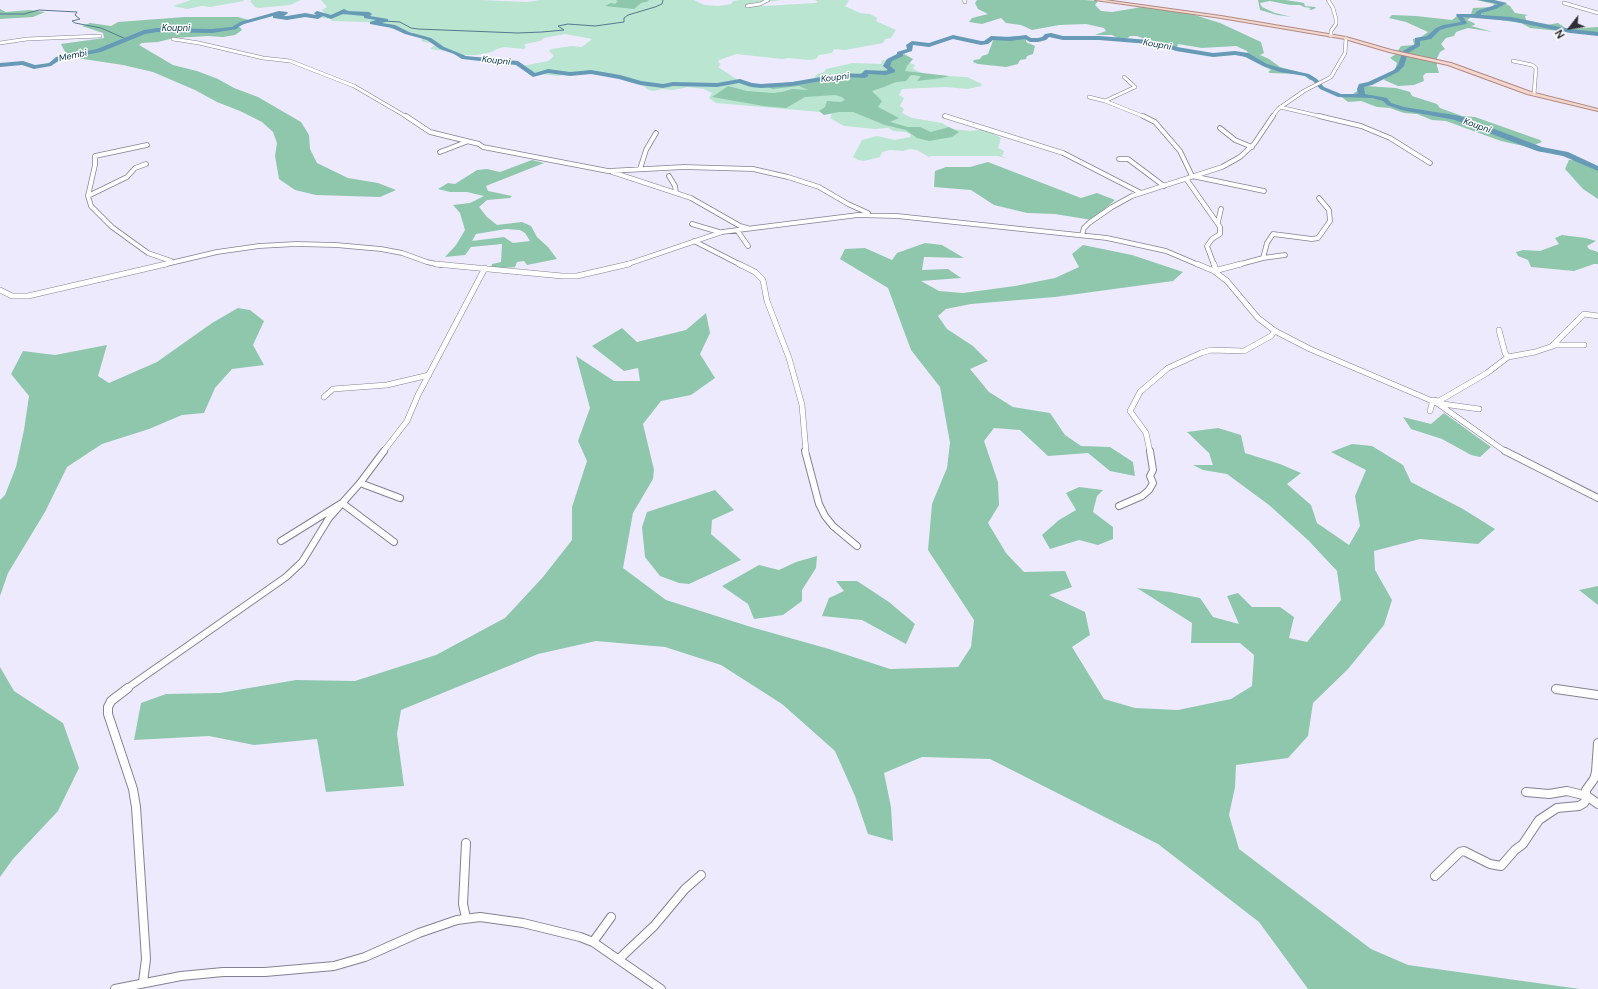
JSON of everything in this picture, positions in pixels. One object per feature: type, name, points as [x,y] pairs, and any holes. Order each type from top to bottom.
[{"type":"main road","points":[[1098,0],[1221,16],[1346,38],[1398,53],[1449,64],[1534,94],[1598,110]]},
{"type":"street","points":[[747,6],[760,4],[768,0]]},
{"type":"street","points":[[1328,0],[1333,8],[1336,19],[1336,24],[1331,31],[1331,36]]},
{"type":"street","points":[[1564,3],[1598,13]]},
{"type":"street","points":[[0,43],[100,36]]},
{"type":"street","points":[[1082,236],[1086,225],[1101,214],[1141,193],[1195,177],[1232,162],[1252,147],[1274,113],[1280,107],[1304,91],[1331,77],[1345,53],[1346,38]]},
{"type":"street","points":[[173,39],[199,43],[263,58],[290,61],[354,86],[387,104],[430,132],[479,144],[483,147],[528,157],[608,171],[691,198],[740,226],[748,228]]},
{"type":"street","points":[[1513,61],[1532,65],[1536,68],[1534,94]]},
{"type":"street","points":[[1105,101],[1134,87],[1124,77]]},
{"type":"street","points":[[1088,97],[1105,101],[1137,113],[1158,125],[1180,151],[1190,175],[1264,191]]},
{"type":"street","points":[[1280,107],[1362,126],[1390,138],[1430,162]]},
{"type":"street","points":[[945,116],[1063,153],[1141,193]]},
{"type":"street","points":[[1220,128],[1235,140],[1252,147]]},
{"type":"street","points":[[640,169],[646,150],[656,133]]},
{"type":"street","points":[[440,152],[467,142]]},
{"type":"street","points":[[147,145],[95,156],[95,165],[88,196],[89,201],[95,211],[138,248],[169,260],[180,260]]},
{"type":"street","points":[[1119,159],[1128,159],[1164,186]]},
{"type":"street","points":[[88,196],[129,176],[129,173],[135,168],[146,164]]},
{"type":"street","points":[[608,171],[663,167],[724,167],[771,173],[819,187],[861,211],[878,215],[1082,236],[1151,247],[1178,255],[1215,270],[1227,281],[1258,318],[1275,331],[1310,349],[1435,402],[1452,406],[1480,409]]},
{"type":"street","points":[[669,176],[677,191],[676,194]]},
{"type":"street","points":[[1186,180],[1208,211],[1218,222],[1221,232],[1212,239],[1207,246],[1215,270]]},
{"type":"street","points":[[1263,258],[1267,243],[1273,234],[1312,239],[1318,238],[1330,221],[1329,210],[1319,198]]},
{"type":"street","points":[[1218,222],[1221,209]]},
{"type":"street","points":[[0,290],[12,296],[19,297],[36,295],[180,260],[238,248],[281,245],[323,244],[353,246],[392,251],[427,262],[447,266],[577,276],[627,264],[722,232],[848,216],[878,215]]},
{"type":"street","points":[[692,224],[722,232]]},
{"type":"street","points":[[737,230],[748,246]]},
{"type":"street","points":[[694,241],[755,272],[763,280],[768,301],[789,358],[802,405],[805,450],[819,504],[825,516],[833,526],[857,546]]},
{"type":"street","points":[[1215,270],[1263,258],[1285,255]]},
{"type":"street","points":[[144,982],[146,959],[136,808],[133,789],[108,714],[108,707],[119,694],[238,612],[299,566],[326,524],[400,432],[428,375],[485,268]]},
{"type":"street","points":[[1552,346],[1584,314],[1598,316]]},
{"type":"street","points":[[1499,330],[1505,353],[1508,357]]},
{"type":"street","points":[[1119,506],[1142,496],[1149,490],[1153,483],[1150,476],[1152,470],[1148,438],[1130,411],[1140,392],[1168,368],[1201,352],[1211,350],[1244,352],[1271,336],[1275,331]]},
{"type":"street","points":[[1430,411],[1435,402],[1487,373],[1508,357],[1535,352],[1552,346],[1584,345]]},
{"type":"street","points":[[324,397],[331,390],[336,388],[357,388],[387,385],[428,375]]},
{"type":"street","points":[[1435,402],[1486,439],[1512,455],[1598,498]]},
{"type":"street","points":[[360,483],[400,498]]},
{"type":"street","points":[[282,541],[342,503]]},
{"type":"street","points":[[342,503],[394,542]]},
{"type":"street","points":[[1556,689],[1598,695]]},
{"type":"street","points":[[1435,876],[1460,852],[1464,852],[1490,864],[1501,866],[1515,850],[1523,844],[1539,820],[1557,808],[1579,806],[1584,803],[1587,796],[1586,790],[1594,779],[1596,772],[1598,743]]},
{"type":"street","points":[[1526,792],[1549,794],[1567,791],[1587,796],[1598,804]]},
{"type":"street","points":[[466,843],[463,904],[466,918]]},
{"type":"street","points":[[619,959],[654,926],[685,889],[701,875]]},
{"type":"street","points":[[593,942],[612,917]]},
{"type":"street","points":[[115,989],[144,982],[223,972],[265,972],[334,966],[365,957],[419,933],[466,918],[495,918],[580,937],[593,942],[661,989]]},
{"type":"green space","points":[[191,0],[244,1],[210,7],[202,6],[187,9],[173,6]]},
{"type":"green space","points":[[301,0],[290,5],[259,8],[255,7],[250,1]]},
{"type":"green space","points":[[321,0],[480,0],[527,2],[540,0],[694,0],[704,5],[718,6],[731,4],[733,1],[740,0],[782,0],[751,4],[765,6],[818,2],[815,0],[847,0],[849,1],[845,6],[860,13],[870,14],[877,18],[876,21],[896,30],[891,38],[885,39],[883,43],[845,50],[834,49],[832,53],[819,55],[816,59],[810,60],[788,58],[782,59],[736,54],[719,60],[718,62],[721,64],[718,67],[744,84],[772,86],[814,78],[817,74],[824,72],[826,69],[853,63],[881,64],[883,60],[910,63],[915,65],[913,69],[927,75],[967,77],[982,84],[981,86],[968,89],[945,87],[902,89],[899,95],[904,98],[900,106],[904,109],[902,113],[912,118],[942,123],[952,129],[971,131],[984,129],[1001,138],[998,148],[1004,151],[1002,156],[1008,159],[998,156],[929,157],[917,150],[910,149],[903,151],[890,150],[882,152],[880,157],[864,161],[858,160],[853,157],[862,140],[877,136],[895,140],[910,137],[911,135],[906,132],[893,131],[888,128],[875,129],[844,126],[830,118],[832,113],[716,103],[709,98],[712,93],[704,89],[688,87],[673,90],[662,89],[654,91],[649,90],[639,83],[628,82],[621,77],[610,76],[607,74],[581,71],[558,76],[532,73],[523,66],[548,61],[554,56],[549,51],[551,49],[572,46],[582,47],[592,39],[565,34],[544,38],[540,41],[526,44],[524,45],[526,47],[524,49],[504,47],[492,52],[477,55],[455,55],[452,52],[430,49],[435,45],[433,43],[423,42],[421,40],[425,37],[417,36],[412,32],[403,32],[401,30],[391,29],[389,27],[367,22],[332,21],[331,19],[322,18],[320,16],[325,13],[322,10],[327,7]]},
{"type":"green space","points":[[616,0],[649,1],[641,3],[634,9],[605,6],[611,3],[615,4],[618,1]]},
{"type":"green space","points":[[977,0],[1084,0],[1098,1],[1095,5],[1101,11],[1112,12],[1142,7],[1185,12],[1220,23],[1261,42],[1264,53],[1260,55],[1269,59],[1280,67],[1310,75],[1319,81],[1310,80],[1305,76],[1297,74],[1270,73],[1268,72],[1271,70],[1241,55],[1248,54],[1247,51],[1236,46],[1202,48],[1178,44],[1177,48],[1148,43],[1145,39],[1137,36],[1119,39],[1112,35],[1095,35],[1106,31],[1104,28],[1086,24],[1059,25],[1032,30],[1021,25],[1006,23],[1001,18],[982,24],[969,22],[972,18],[988,14],[978,9],[975,3]]},
{"type":"green space","points":[[1258,0],[1285,0],[1304,3],[1305,6],[1316,8],[1311,10],[1309,9],[1311,8],[1300,5],[1290,5],[1270,1],[1260,3],[1262,7],[1275,13],[1292,17],[1277,15],[1260,10]]},
{"type":"green space","points":[[1476,0],[1491,0],[1504,3],[1510,6],[1515,13],[1528,15],[1525,16],[1526,20],[1547,25],[1558,23],[1567,29],[1598,27],[1598,35],[1530,28],[1521,23],[1486,18],[1471,14],[1473,8],[1493,7],[1494,4]]},
{"type":"green space","points":[[0,9],[6,12],[29,10],[45,12],[33,17],[0,19]]},
{"type":"green space","points":[[1392,15],[1452,20],[1457,16],[1469,16],[1470,18],[1467,20],[1475,25],[1471,26],[1493,32],[1468,28],[1456,32],[1454,36],[1446,38],[1441,44],[1445,49],[1440,52],[1437,58],[1439,73],[1426,73],[1423,76],[1424,81],[1414,85],[1398,86],[1384,80],[1388,73],[1395,70],[1397,63],[1390,58],[1396,54],[1401,46],[1414,45],[1413,39],[1421,37],[1428,32],[1406,22],[1389,18]]},
{"type":"green space","points":[[185,17],[238,17],[252,21],[243,23],[239,26],[242,30],[235,35],[223,37],[208,36],[174,38],[158,42],[142,43],[139,45],[173,65],[197,71],[258,97],[301,122],[309,135],[310,149],[317,163],[348,178],[378,183],[396,190],[380,197],[316,195],[295,190],[279,179],[275,156],[277,143],[273,132],[262,122],[153,72],[123,65],[70,57],[61,44],[104,38],[103,33],[82,26],[90,23],[111,26],[118,22]]},
{"type":"green space","points":[[1016,36],[1026,39],[1026,42],[1035,46],[1033,54],[1027,56],[1026,59],[1020,60],[1018,64],[1006,67],[978,64],[973,62],[974,60],[980,59],[982,56],[988,54],[994,38]]},
{"type":"green space","points":[[904,54],[913,59],[905,71],[949,76],[917,81],[921,76],[911,75],[906,81],[896,82],[872,91],[882,101],[878,107],[899,118],[890,122],[908,127],[920,127],[931,132],[949,127],[959,132],[952,137],[929,141],[917,138],[906,130],[885,125],[853,112],[839,112],[824,115],[819,111],[825,107],[827,101],[841,102],[845,100],[842,97],[835,95],[805,97],[786,108],[764,106],[712,97],[728,86],[747,91],[772,93],[792,89],[808,90],[799,86],[773,89],[758,84],[778,84],[887,70],[890,60]]},
{"type":"green space","points":[[1365,86],[1396,88],[1410,92],[1412,96],[1437,104],[1440,108],[1462,116],[1475,117],[1540,140],[1542,142],[1534,145],[1553,152],[1541,152],[1528,147],[1501,141],[1446,121],[1432,120],[1417,114],[1404,113],[1390,108],[1377,107],[1361,101],[1348,102],[1339,95],[1353,95]]},
{"type":"green space","points":[[532,160],[544,163],[486,186],[488,191],[512,196],[510,198],[487,200],[479,207],[487,217],[497,225],[522,222],[531,226],[537,237],[548,247],[557,259],[527,265],[524,261],[517,262],[515,267],[491,269],[492,264],[501,262],[502,244],[471,247],[465,255],[445,257],[456,245],[465,230],[460,213],[453,205],[470,203],[484,196],[467,192],[450,192],[438,189],[448,183],[455,184],[477,170],[487,169],[500,172]],"holes":[[[506,229],[520,230],[525,233],[530,241],[513,243],[504,237],[472,241],[476,234]]]},
{"type":"green space","points":[[1569,160],[1586,161],[1598,167],[1598,199],[1583,189],[1565,169]]},
{"type":"green space","points":[[988,162],[1081,198],[1097,193],[1115,200],[1092,220],[1055,214],[1027,213],[994,205],[971,190],[934,187],[935,171],[946,167],[970,167]]},
{"type":"green space","points":[[1562,235],[1586,238],[1596,241],[1587,246],[1589,249],[1598,252],[1598,264],[1574,271],[1531,267],[1528,260],[1518,256],[1516,252],[1523,250],[1540,251],[1559,244],[1555,238]]},
{"type":"green space","points":[[925,243],[942,245],[964,258],[924,257],[922,270],[948,269],[961,278],[921,281],[939,291],[963,293],[1015,286],[1055,278],[1079,267],[1072,254],[1083,245],[1132,255],[1183,272],[1173,281],[1055,297],[971,304],[946,309],[938,316],[947,329],[973,346],[988,361],[970,369],[989,392],[1013,407],[1050,413],[1065,435],[1081,446],[1110,447],[1133,462],[1135,476],[1110,471],[1088,453],[1048,456],[1020,430],[994,428],[984,441],[998,482],[999,505],[988,523],[1006,553],[1024,572],[1065,571],[1072,587],[1049,595],[1085,612],[1090,635],[1072,647],[1104,699],[1135,708],[1178,710],[1231,699],[1252,686],[1254,655],[1240,643],[1191,643],[1192,623],[1137,588],[1170,592],[1200,598],[1213,617],[1239,624],[1227,596],[1238,593],[1252,607],[1280,607],[1294,617],[1289,638],[1307,642],[1341,600],[1337,571],[1309,541],[1269,505],[1227,474],[1203,470],[1193,465],[1213,465],[1209,453],[1187,432],[1218,428],[1241,435],[1245,453],[1280,464],[1301,473],[1287,484],[1311,505],[1317,523],[1349,545],[1360,526],[1355,496],[1366,470],[1331,452],[1352,444],[1372,446],[1403,465],[1411,482],[1463,509],[1495,529],[1478,544],[1420,539],[1374,551],[1375,570],[1392,600],[1384,625],[1348,669],[1313,703],[1308,736],[1288,758],[1236,765],[1235,787],[1229,815],[1239,849],[1371,949],[1408,965],[1580,989],[1308,989],[1259,922],[1158,844],[990,759],[922,757],[884,773],[891,807],[893,841],[868,834],[855,796],[835,751],[782,704],[721,665],[665,647],[596,641],[538,654],[401,710],[397,734],[404,786],[326,792],[317,739],[254,745],[209,736],[134,740],[141,703],[166,694],[220,693],[296,680],[355,681],[436,655],[505,618],[543,577],[572,540],[572,507],[587,461],[578,441],[590,408],[576,356],[614,381],[640,381],[638,368],[624,371],[592,346],[622,328],[637,342],[686,330],[706,313],[710,333],[700,354],[715,378],[691,395],[661,401],[643,424],[654,470],[653,479],[633,513],[623,568],[666,600],[890,669],[958,667],[971,647],[974,620],[928,550],[932,504],[947,468],[950,443],[940,387],[911,350],[888,288],[840,259],[845,249],[865,248],[892,260],[897,253]]},
{"type":"green space","points":[[238,308],[250,310],[264,321],[253,345],[264,365],[232,369],[215,388],[204,413],[182,415],[149,429],[102,444],[67,467],[45,512],[8,573],[0,596],[0,500],[5,495],[16,467],[24,430],[29,396],[11,374],[23,351],[55,355],[107,345],[98,376],[109,383],[157,362],[212,323]]},
{"type":"green space","points":[[1444,413],[1491,447],[1480,457],[1471,455],[1442,439],[1411,429],[1403,417],[1431,424]]},
{"type":"green space","points":[[1079,487],[1103,490],[1097,496],[1093,512],[1113,527],[1113,539],[1098,545],[1079,540],[1050,549],[1042,535],[1059,520],[1076,510],[1066,493]]},
{"type":"green space","points":[[715,490],[734,510],[712,520],[711,534],[741,560],[689,584],[679,583],[660,576],[645,557],[642,527],[647,512]]},
{"type":"green space","points":[[817,556],[816,568],[802,590],[802,601],[783,615],[754,619],[748,604],[722,586],[759,565],[779,570],[796,562]]},
{"type":"green space","points":[[836,581],[857,581],[889,602],[915,624],[906,644],[862,620],[822,616],[829,598],[844,591]]},
{"type":"green space","points":[[1598,586],[1598,605],[1579,590]]},
{"type":"green space","points":[[0,667],[14,691],[63,723],[79,768],[58,811],[13,859],[0,877]]},
{"type":"waterway","points":[[384,21],[400,22],[411,28],[418,29],[518,33],[542,32],[564,30],[558,26],[568,24],[595,26],[624,22],[624,18],[628,15],[655,7],[662,4],[663,0]]},
{"type":"waterway","points":[[1477,16],[1479,12],[1494,8],[1504,3],[1482,0]]},
{"type":"waterway","points":[[0,14],[24,14],[39,10],[77,12],[75,15],[80,19],[72,21],[75,23],[101,28],[126,39]]},
{"type":"waterway","name":"Koupni","points":[[0,65],[23,63],[34,67],[51,64],[58,58],[99,51],[144,32],[157,30],[212,31],[235,28],[235,26],[242,23],[279,13],[285,13],[275,17],[287,18],[305,15],[320,16],[317,13],[331,17],[344,11],[346,13],[369,14],[366,17],[386,20],[372,23],[393,26],[407,33],[429,39],[442,48],[456,53],[464,58],[518,63],[532,72],[533,75],[548,71],[570,74],[591,72],[620,77],[640,83],[663,86],[673,84],[717,85],[740,81],[751,85],[761,86],[792,84],[845,75],[865,76],[865,72],[886,73],[893,71],[886,66],[889,63],[889,60],[901,55],[899,53],[910,50],[909,45],[912,43],[929,45],[953,37],[986,43],[991,38],[1010,39],[1026,37],[1030,40],[1038,40],[1044,39],[1047,35],[1051,35],[1063,38],[1099,38],[1149,42],[1166,45],[1176,49],[1213,55],[1235,53],[1248,55],[1265,65],[1280,70],[1307,75],[1315,80],[1322,88],[1340,96],[1360,96]]},
{"type":"waterway","points":[[1360,96],[1362,93],[1360,89],[1361,85],[1370,84],[1396,71],[1401,66],[1405,52],[1418,45],[1417,39],[1429,38],[1438,29],[1445,26],[1464,23],[1459,15],[1477,16]]},
{"type":"waterway","points":[[1477,16],[1511,19],[1570,31],[1598,34]]},
{"type":"waterway","name":"Koupni","points":[[1360,96],[1372,96],[1385,99],[1389,104],[1403,109],[1457,118],[1540,149],[1565,154],[1598,169]]},
{"type":"water label","name":"Membi","points":[[73,56]]}]
